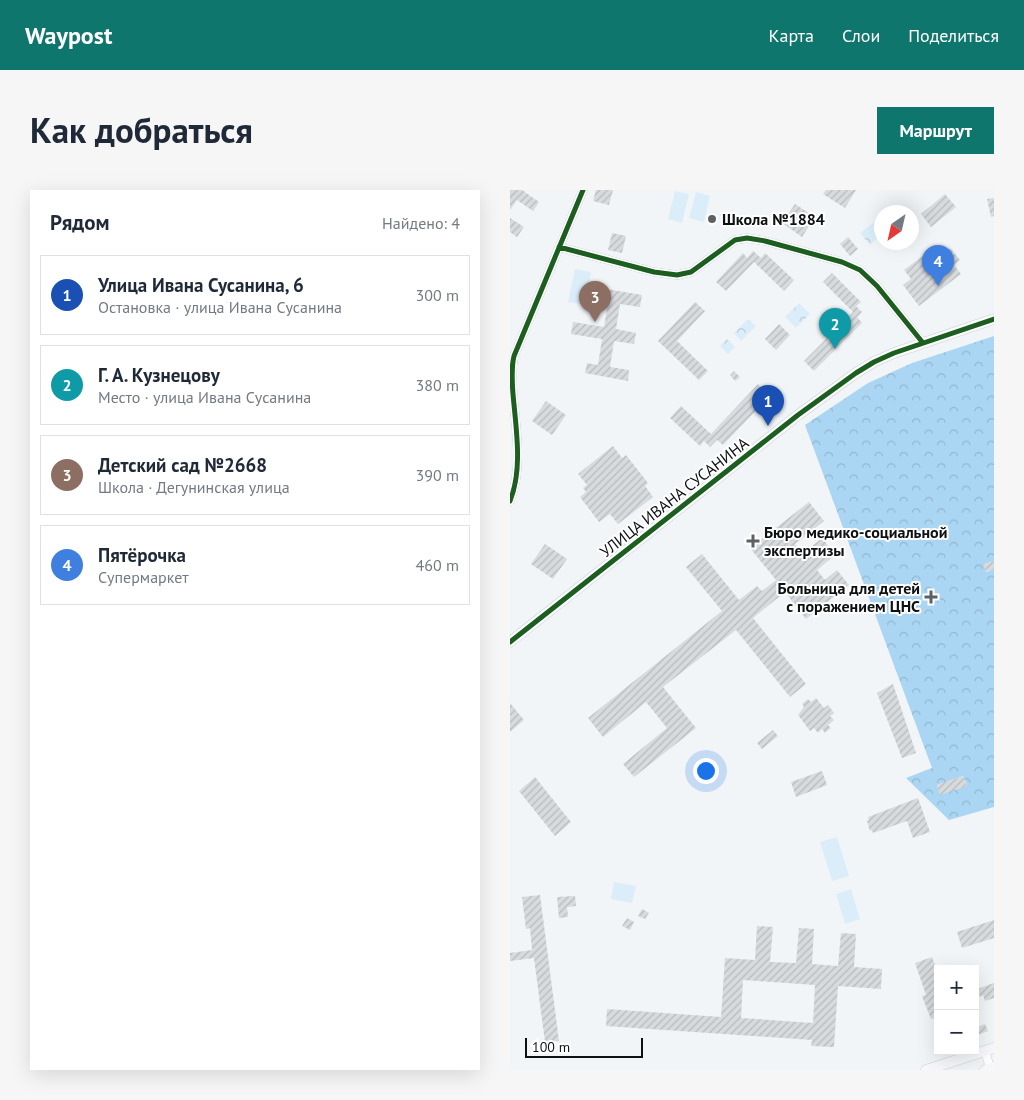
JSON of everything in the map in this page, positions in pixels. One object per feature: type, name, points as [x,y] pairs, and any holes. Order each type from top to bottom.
[{"type":"street","points":[[510,501],[516,480],[517,462],[512,372],[514,356],[582,190]]},
{"type":"street","points":[[559,247],[654,272],[677,276],[690,272],[735,240],[747,238],[765,241],[842,262],[860,270],[877,286],[923,343]]},
{"type":"street","name":"УЛИЦА ИВАНА СУСАНИНА","points":[[510,642],[826,394],[874,362],[994,319]]},
{"type":"street","points":[[926,1070],[989,1050],[990,1069]]},
{"type":"green space","points":[[675,191],[689,194],[682,223],[668,219]]},
{"type":"green space","points":[[696,192],[710,196],[704,222],[689,218]]},
{"type":"green space","points":[[874,222],[874,241],[870,245],[860,233]]},
{"type":"green space","points":[[575,269],[591,272],[585,305],[568,302]]},
{"type":"green space","points":[[799,303],[810,314],[796,328],[785,317]]},
{"type":"green space","points":[[748,319],[756,326],[741,341],[734,333]]},
{"type":"green space","name":"Больница для детей с поражением ЦНС","points":[[994,336],[994,561],[984,564],[986,572],[994,569],[994,807],[949,820],[906,778],[932,768],[805,425],[868,383],[912,363]],"holes":[[[963,776],[967,785],[940,794],[937,785]]]},
{"type":"green space","points":[[727,339],[735,347],[728,354],[720,346]]},
{"type":"green space","points":[[837,837],[849,876],[832,881],[820,842]]},
{"type":"green space","points":[[614,882],[636,886],[632,903],[611,899]]},
{"type":"green space","points":[[851,889],[860,919],[845,924],[836,894]]},
{"type":"building","points":[[510,190],[522,190],[539,202],[533,211],[517,200],[510,210]]},
{"type":"building","points":[[596,190],[613,190],[609,205],[593,201]]},
{"type":"building","points":[[826,190],[856,190],[845,208],[823,194]]},
{"type":"building","points":[[945,194],[956,207],[931,227],[921,214]]},
{"type":"building","points":[[994,198],[994,216],[991,217],[987,199]]},
{"type":"building","points":[[795,204],[815,217],[802,237],[782,223]]},
{"type":"building","points":[[510,218],[524,227],[517,237],[510,232]]},
{"type":"building","points":[[612,233],[626,236],[622,253],[608,250]]},
{"type":"building","points":[[848,237],[858,249],[850,256],[840,244]]},
{"type":"building","points":[[950,248],[960,260],[954,265],[961,274],[919,306],[903,285],[911,279],[904,270],[929,251],[936,259]]},
{"type":"building","points":[[753,251],[761,258],[765,253],[794,280],[784,291],[754,262],[726,291],[716,282],[743,253],[747,258]]},
{"type":"building","points":[[832,273],[861,302],[856,306],[862,312],[857,317],[862,323],[814,371],[804,361],[853,312],[823,282]]},
{"type":"building","points":[[600,288],[642,295],[640,307],[620,304],[616,329],[636,333],[634,344],[614,341],[610,367],[629,370],[628,381],[585,373],[587,363],[598,365],[602,339],[571,334],[573,322],[604,327],[608,302],[598,300]]},
{"type":"building","points":[[695,302],[705,311],[677,341],[708,371],[699,380],[658,341]]},
{"type":"building","points":[[779,324],[790,335],[776,350],[765,339]]},
{"type":"building","points":[[734,371],[740,377],[735,381],[730,375]]},
{"type":"building","points":[[758,384],[770,396],[723,445],[717,440],[710,447],[704,441],[700,446],[670,418],[681,406],[711,434]]},
{"type":"building","points":[[546,401],[566,415],[552,435],[532,421]]},
{"type":"building","points":[[613,446],[622,458],[626,455],[648,483],[645,486],[653,497],[618,524],[610,514],[599,522],[580,497],[586,492],[583,488],[587,485],[578,474]]},
{"type":"building","points":[[809,502],[824,521],[795,544],[802,554],[822,538],[835,555],[817,570],[825,580],[837,570],[849,585],[806,619],[785,592],[753,618],[806,684],[790,697],[736,630],[663,687],[696,728],[634,777],[623,764],[667,728],[646,702],[603,737],[588,718],[722,611],[686,567],[702,554],[739,600],[757,586],[762,591],[776,580],[750,548]]},
{"type":"building","points":[[545,544],[567,559],[553,579],[531,564]]},
{"type":"building","points":[[994,561],[994,569],[986,572],[983,564]]},
{"type":"building","points":[[893,684],[916,753],[902,758],[877,693]]},
{"type":"building","points":[[816,698],[824,708],[828,705],[834,713],[830,716],[834,720],[828,725],[831,728],[825,733],[822,729],[818,733],[814,728],[810,731],[798,715],[804,707],[802,704],[808,699],[811,702]]},
{"type":"building","points":[[510,703],[524,720],[510,732]]},
{"type":"building","points":[[773,730],[778,736],[762,749],[757,743]]},
{"type":"building","points":[[822,771],[827,785],[796,797],[791,782]]},
{"type":"building","points":[[963,776],[967,786],[940,795],[937,785]]},
{"type":"building","points":[[535,777],[571,822],[555,836],[519,791]]},
{"type":"building","points":[[918,798],[930,832],[913,838],[907,821],[873,833],[872,830],[870,831],[867,821],[869,820],[868,817]]},
{"type":"building","points":[[540,895],[559,1041],[545,1042],[534,958],[510,961],[510,953],[532,950],[530,928],[526,929],[522,897]]},
{"type":"building","points":[[575,896],[576,906],[567,907],[568,917],[559,918],[557,897]]},
{"type":"building","points":[[642,909],[649,913],[645,919],[638,916]]},
{"type":"building","points":[[627,918],[634,922],[630,930],[622,926]]},
{"type":"building","points":[[994,920],[994,938],[962,948],[957,932]]},
{"type":"building","points":[[757,926],[773,927],[770,962],[796,963],[799,928],[814,929],[812,964],[838,966],[841,933],[856,934],[854,967],[882,969],[881,989],[838,986],[834,1047],[811,1046],[812,1040],[606,1026],[607,1009],[721,1017],[725,958],[755,960]],"holes":[[[743,980],[815,985],[813,1023],[741,1018]]]},
{"type":"building","points":[[932,957],[935,965],[934,1018],[931,1019],[922,996],[926,995],[915,963]]},
{"type":"building","points":[[994,983],[994,998],[985,1001],[983,995],[980,997],[979,988]]},
{"type":"building","points":[[985,1024],[988,1031],[979,1034],[979,1026]]},
{"type":"cycle path","points":[[510,501],[514,489],[517,462],[517,435],[512,380],[514,356],[583,190]]},
{"type":"cycle path","points":[[559,247],[654,272],[677,275],[691,272],[735,240],[747,238],[765,241],[842,262],[860,270],[877,286],[923,343]]},
{"type":"cycle path","points":[[510,642],[798,415],[856,373],[894,353],[994,319]]},
{"type":"place","name":"Школа №1884","points":[[712,219]]},
{"type":"place","name":"Пятёрочка","points":[[938,286]]},
{"type":"place","name":"Детский сад №2668","points":[[595,322]]},
{"type":"place","name":"Г. А. Кузнецову","points":[[835,349]]},
{"type":"place","name":"Улица Ивана Сусанина, 6","points":[[768,426]]},
{"type":"place","name":"Бюро медико-социальной экспертизы","points":[[753,541]]},
{"type":"place","name":"Больница для детей с поражением ЦНС","points":[[931,597]]}]
